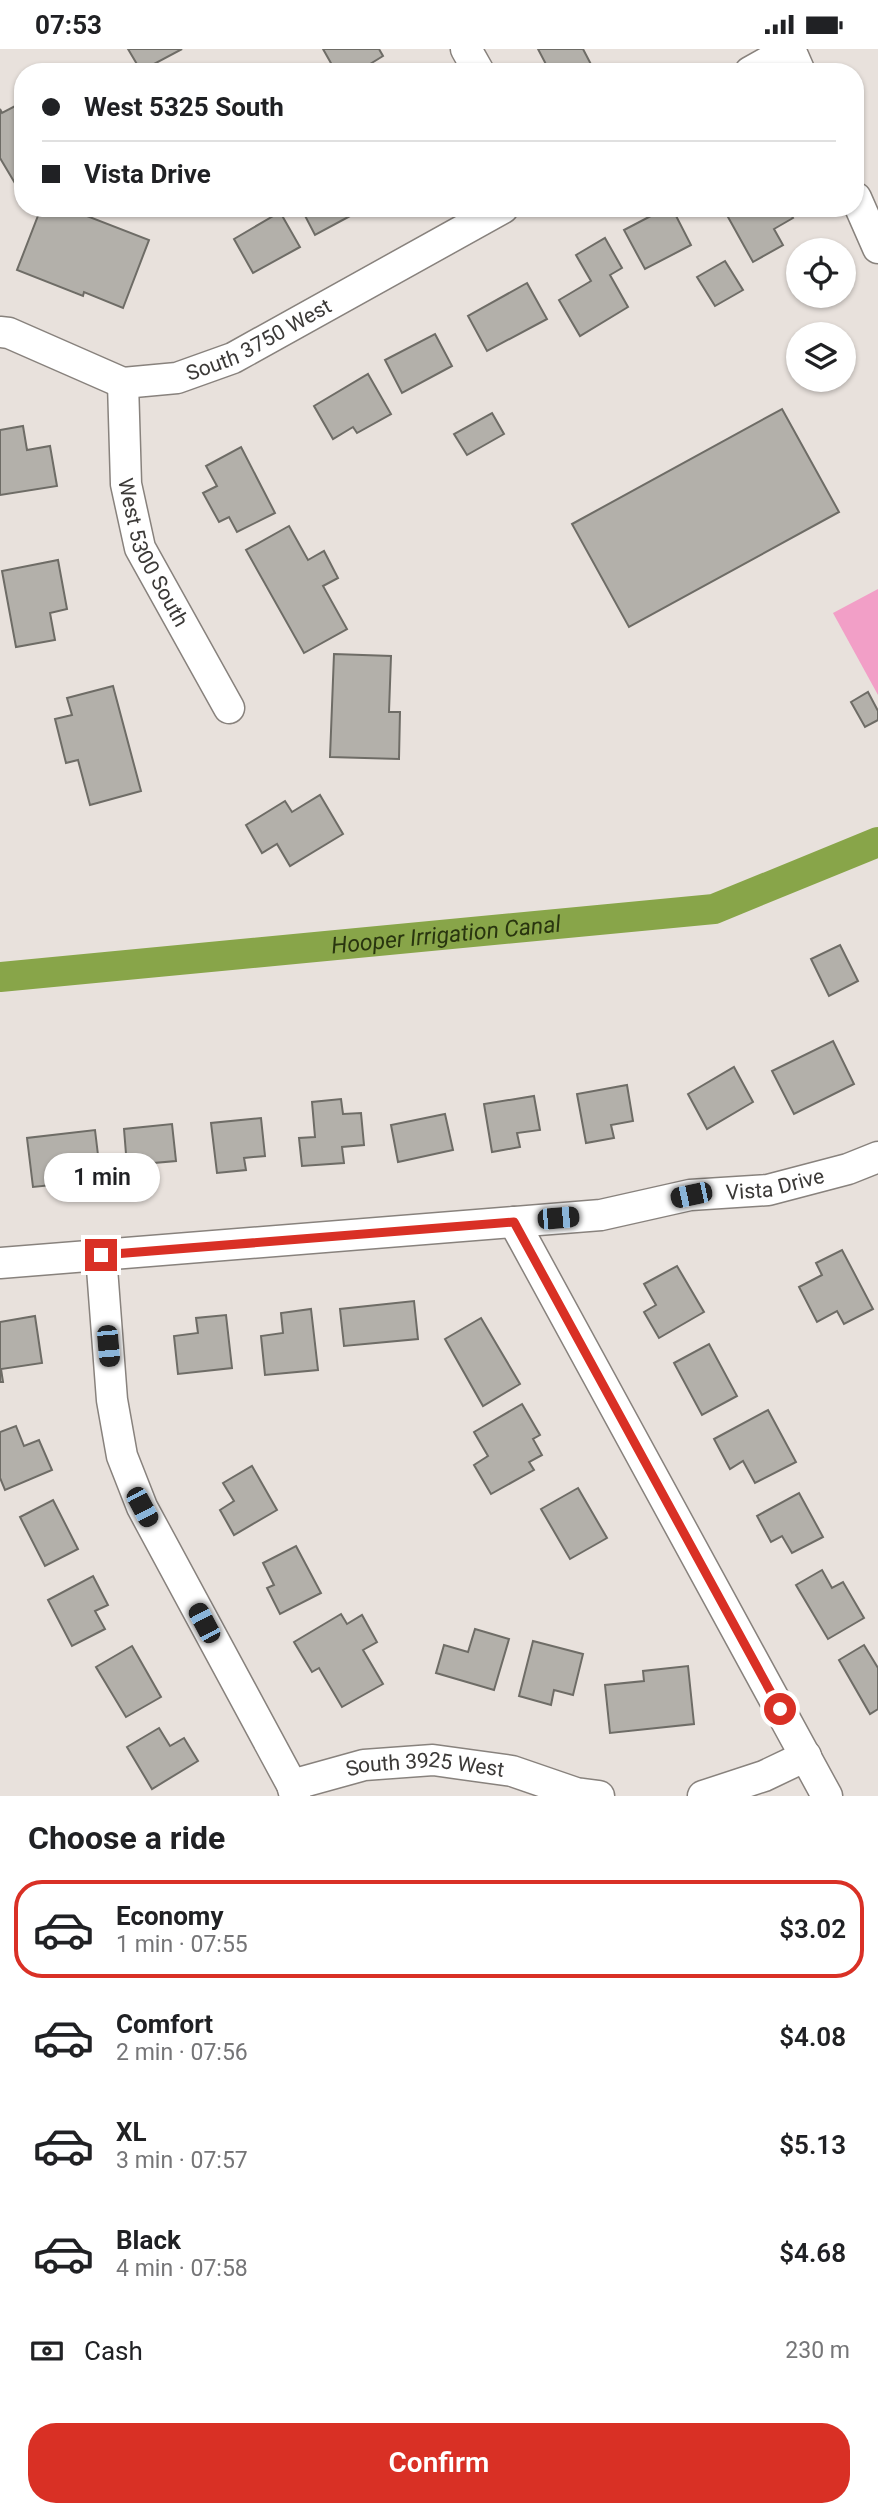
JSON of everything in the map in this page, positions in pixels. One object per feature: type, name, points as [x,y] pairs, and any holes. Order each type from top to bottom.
[{"type":"street","points":[[766,63],[790,49]]},
{"type":"street","points":[[864,216],[878,248]]},
{"type":"street","name":"South 3750 West","points":[[0,332],[9,333],[123,383],[177,378],[233,358],[487,217]]},
{"type":"street","name":"West 5300 South","points":[[123,383],[126,484],[140,548],[229,708]]},
{"type":"street","name":"Vista Drive","points":[[0,1263],[601,1215],[691,1195],[768,1190],[848,1169],[878,1157]]},
{"type":"street","points":[[514,1222],[827,1796]]},
{"type":"street","points":[[101,1255],[112,1400],[122,1456],[142,1507],[293,1791]]},
{"type":"street","points":[[703,1796],[764,1776],[806,1756]]},
{"type":"street","name":"South 3925 West","points":[[293,1791],[364,1765],[433,1760],[512,1771],[576,1793],[599,1796]]},
{"type":"shaded area","points":[[878,589],[878,695],[833,613]]},
{"type":"building","points":[[128,49],[182,49],[156,63],[136,63]]},
{"type":"building","points":[[323,49],[379,49],[383,56],[372,63],[331,63]]},
{"type":"building","points":[[538,49],[583,49],[590,63],[545,63]]},
{"type":"building","points":[[14,107],[14,182],[0,158],[0,109],[2,113]]},
{"type":"building","points":[[38,217],[90,217],[149,240],[123,308],[84,292],[83,296],[17,270]]},
{"type":"building","points":[[271,217],[283,217],[300,247],[253,273],[234,239]]},
{"type":"building","points":[[306,217],[348,217],[315,235]]},
{"type":"building","points":[[649,217],[677,217],[691,245],[645,269],[624,230]]},
{"type":"building","points":[[728,217],[792,217],[774,229],[783,245],[753,262]]},
{"type":"building","points":[[605,238],[622,268],[610,275],[628,307],[580,336],[559,300],[591,281],[576,255]]},
{"type":"building","points":[[725,261],[743,290],[715,306],[697,277]]},
{"type":"building","points":[[527,283],[547,319],[487,351],[468,316]]},
{"type":"building","points":[[435,334],[452,366],[402,393],[385,360]]},
{"type":"building","points":[[368,374],[391,414],[357,433],[353,427],[333,439],[314,406]]},
{"type":"building","points":[[782,409],[839,512],[629,627],[572,524]]},
{"type":"building","points":[[492,413],[504,434],[467,455],[454,434]]},
{"type":"building","points":[[23,426],[27,450],[50,446],[57,486],[0,495],[0,430]]},
{"type":"building","points":[[241,447],[275,513],[237,532],[229,517],[219,522],[203,493],[217,486],[206,466]]},
{"type":"building","points":[[289,526],[308,560],[324,551],[338,578],[323,586],[347,629],[304,653],[246,550]]},
{"type":"building","points":[[58,560],[67,609],[50,613],[55,640],[16,647],[2,571]]},
{"type":"building","points":[[334,654],[391,656],[389,712],[400,712],[399,759],[330,757]]},
{"type":"building","points":[[113,686],[141,791],[90,805],[78,760],[66,763],[55,719],[72,715],[67,698]]},
{"type":"building","points":[[868,692],[878,711],[878,720],[865,727],[851,702]]},
{"type":"building","points":[[320,795],[343,834],[290,866],[277,844],[262,853],[246,825],[285,801],[292,812]]},
{"type":"building","points":[[840,945],[858,981],[829,996],[811,959]]},
{"type":"building","points":[[833,1041],[854,1084],[794,1114],[772,1071]]},
{"type":"building","points":[[734,1067],[753,1102],[707,1129],[688,1094]]},
{"type":"building","points":[[627,1085],[633,1121],[611,1125],[614,1138],[586,1143],[577,1094]]},
{"type":"building","points":[[534,1096],[540,1130],[517,1133],[520,1147],[492,1152],[484,1104]]},
{"type":"building","points":[[341,1099],[343,1114],[361,1113],[364,1145],[342,1147],[344,1163],[302,1166],[299,1138],[315,1137],[312,1102]]},
{"type":"building","points":[[445,1114],[453,1150],[398,1162],[391,1125]]},
{"type":"building","points":[[261,1118],[265,1156],[244,1158],[246,1170],[217,1173],[211,1123]]},
{"type":"building","points":[[172,1124],[176,1161],[154,1163],[155,1176],[128,1179],[124,1129]]},
{"type":"building","points":[[95,1130],[101,1180],[33,1187],[27,1138]]},
{"type":"building","points":[[842,1250],[873,1309],[844,1324],[837,1311],[817,1322],[799,1287],[822,1275],[816,1263]]},
{"type":"building","points":[[677,1266],[704,1312],[659,1338],[644,1312],[656,1305],[644,1284]]},
{"type":"building","points":[[414,1301],[418,1339],[344,1346],[340,1309]]},
{"type":"building","points":[[311,1309],[318,1370],[265,1375],[261,1336],[283,1333],[281,1313]]},
{"type":"building","points":[[226,1315],[232,1368],[178,1374],[174,1336],[198,1333],[196,1318]]},
{"type":"building","points":[[35,1316],[42,1363],[1,1369],[3,1382],[0,1382],[0,1322]]},
{"type":"building","points":[[481,1318],[520,1384],[483,1406],[445,1339]]},
{"type":"building","points":[[709,1344],[737,1396],[702,1415],[674,1363]]},
{"type":"building","points":[[522,1404],[540,1435],[533,1439],[542,1455],[529,1462],[534,1470],[491,1494],[474,1465],[488,1456],[474,1432]]},
{"type":"building","points":[[768,1410],[796,1462],[755,1483],[743,1461],[730,1469],[714,1439]]},
{"type":"building","points":[[16,1426],[24,1446],[39,1440],[52,1470],[5,1490],[0,1478],[0,1432]]},
{"type":"building","points":[[252,1466],[277,1510],[234,1535],[220,1510],[234,1501],[223,1483]]},
{"type":"building","points":[[578,1488],[607,1538],[570,1559],[541,1509]]},
{"type":"building","points":[[799,1493],[823,1537],[792,1553],[782,1536],[771,1542],[757,1516]]},
{"type":"building","points":[[53,1500],[78,1549],[45,1566],[20,1517]]},
{"type":"building","points":[[296,1546],[321,1593],[280,1614],[267,1588],[274,1585],[263,1563]]},
{"type":"building","points":[[822,1570],[832,1588],[843,1582],[864,1618],[828,1639],[796,1585]]},
{"type":"building","points":[[93,1576],[108,1605],[95,1611],[105,1629],[72,1646],[48,1600]]},
{"type":"building","points":[[341,1614],[347,1624],[362,1615],[377,1642],[363,1650],[383,1684],[342,1707],[319,1668],[312,1672],[294,1642]]},
{"type":"building","points":[[475,1629],[509,1639],[494,1690],[436,1673],[444,1645],[468,1652]]},
{"type":"building","points":[[533,1641],[583,1654],[573,1695],[554,1690],[551,1705],[519,1696]]},
{"type":"building","points":[[864,1645],[878,1668],[878,1709],[870,1714],[839,1660]]},
{"type":"building","points":[[132,1646],[161,1697],[126,1717],[96,1667]]},
{"type":"building","points":[[688,1666],[694,1724],[610,1733],[605,1685],[644,1681],[643,1671]]},
{"type":"building","points":[[159,1728],[170,1746],[184,1738],[198,1761],[152,1789],[127,1747]]},
{"type":"waterway","name":"Hooper Irrigation Canal","points":[[0,977],[714,909],[878,842]]},
{"type":"route","points":[[101,1255],[514,1222],[780,1709]]}]
